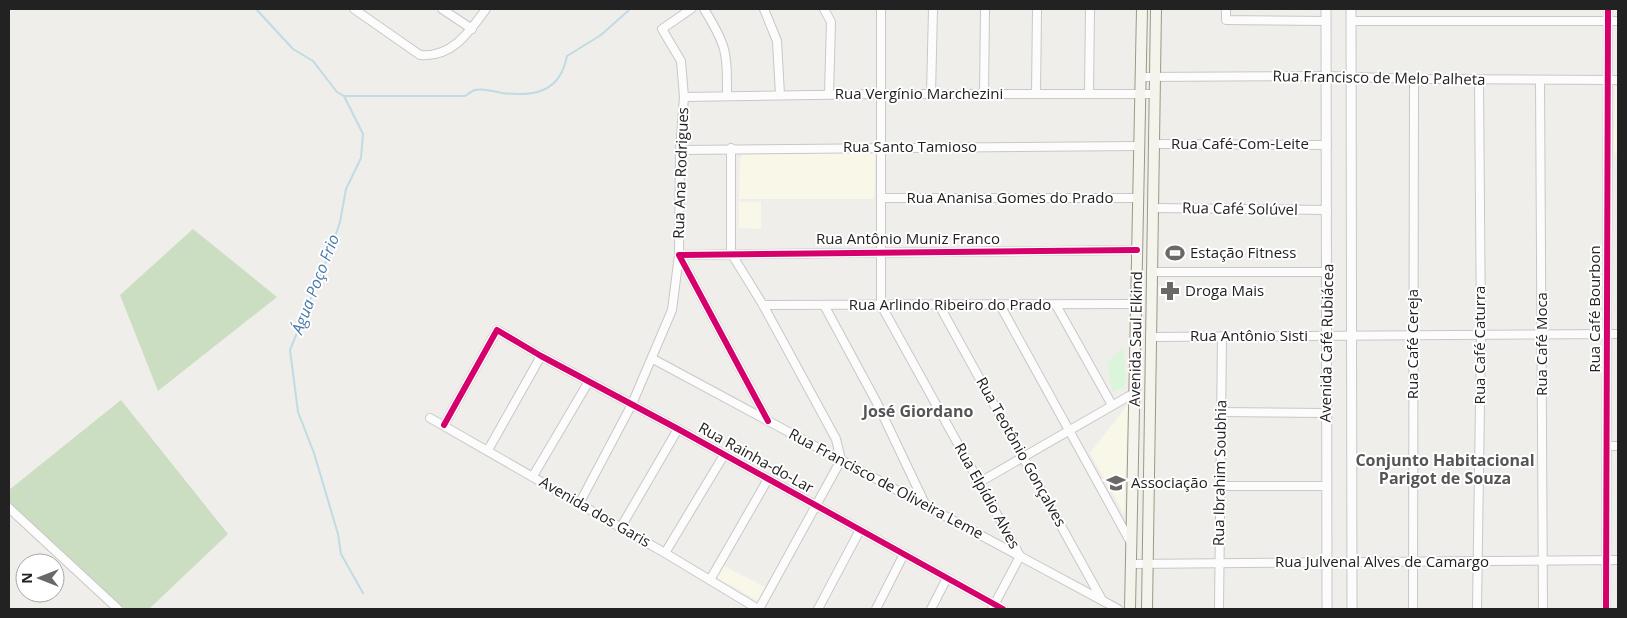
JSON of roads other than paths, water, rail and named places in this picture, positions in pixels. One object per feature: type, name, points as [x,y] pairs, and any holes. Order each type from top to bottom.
[{"type":"main road","name":"Avenida Saul Elkind","points":[[1130,609],[1138,304],[1142,9]]},
{"type":"main road","name":"Avenida Saul Elkind","points":[[1147,609],[1156,9]]},
{"type":"street","points":[[354,9],[420,55],[432,54],[455,45],[466,37],[486,9]]},
{"type":"street","points":[[442,9],[472,29]]},
{"type":"street","name":"Rua Ana Rodrigues","points":[[579,504],[632,404],[653,359],[672,310],[679,255],[680,150],[684,96],[681,61],[662,29],[691,9]]},
{"type":"street","points":[[704,9],[720,35],[727,55],[727,95]]},
{"type":"street","points":[[764,9],[777,40],[780,94]]},
{"type":"street","points":[[824,9],[831,22]]},
{"type":"street","points":[[829,94],[831,9]]},
{"type":"street","points":[[881,9],[881,305]]},
{"type":"street","points":[[931,94],[932,9]]},
{"type":"street","points":[[984,94],[985,9]]},
{"type":"street","points":[[1036,94],[1037,9]]},
{"type":"street","points":[[1089,94],[1090,9]]},
{"type":"street","points":[[1226,9],[1226,20],[1326,21]]},
{"type":"street","name":"Avenida Café Rubiácea","points":[[1326,9],[1328,335],[1325,486],[1327,609]]},
{"type":"street","name":"Avenida Café Rubiácea","points":[[1351,9],[1350,335],[1352,609]]},
{"type":"street","name":"Rua Café Bourbon","points":[[1606,609],[1605,560],[1608,504],[1608,9]]},
{"type":"street","points":[[1351,21],[1618,21]]},
{"type":"street","name":"Rua Francisco de Melo Palheta","points":[[1140,77],[1326,76],[1479,80],[1618,80]]},
{"type":"street","name":"Rua Café Cereja","points":[[1413,609],[1414,79]]},
{"type":"street","name":"Rua Café Caturra","points":[[1477,609],[1480,334],[1479,80]]},
{"type":"street","name":"Rua Café Moca","points":[[1540,80],[1543,334],[1543,609]]},
{"type":"street","name":"Rua Vergínio Marchezini","points":[[684,96],[780,94],[1154,94]]},
{"type":"street","name":"Rua Café-Com-Leite","points":[[1153,144],[1327,144]]},
{"type":"street","name":"Rua Santo Tamioso","points":[[680,150],[731,148],[1140,146]]},
{"type":"street","points":[[731,148],[731,253],[763,305],[836,439],[841,460],[758,609]]},
{"type":"street","name":"Rua Ananisa Gomes do Prado","points":[[881,198],[1139,198]]},
{"type":"street","name":"Rua Café Solúvel","points":[[1152,208],[1327,210]]},
{"type":"street","name":"Rua Antônio Muniz Franco","points":[[679,255],[880,251],[1138,250]]},
{"type":"street","points":[[679,255],[768,421]]},
{"type":"street","points":[[1151,272],[1328,272]]},
{"type":"street","name":"Rua Arlindo Ribeiro do Prado","points":[[763,305],[1056,306],[1138,304]]},
{"type":"street","points":[[824,305],[877,404],[926,506]]},
{"type":"street","name":"Rua Elpídio Alves","points":[[881,305],[1020,556]]},
{"type":"street","name":"Rua Teotônio Gonçalves","points":[[939,305],[1102,600]]},
{"type":"street","points":[[1000,305],[1131,542]]},
{"type":"street","points":[[1056,306],[1112,405]]},
{"type":"street","name":"Rua Rainha-do-Lar","points":[[444,425],[497,330],[541,356],[815,504],[947,578],[993,607],[1003,609]]},
{"type":"street","name":"Rua Antônio Sisti","points":[[1150,337],[1618,334]]},
{"type":"street","name":"Rua Ibrahim Soubhia","points":[[1219,609],[1222,336]]},
{"type":"street","points":[[488,450],[541,356]]},
{"type":"street","name":"Rua Francisco de Oliveira Leme","points":[[653,359],[1118,609]]},
{"type":"street","points":[[533,476],[589,381]]},
{"type":"street","points":[[980,482],[1136,392]]},
{"type":"street","points":[[1220,412],[1326,413]]},
{"type":"street","name":"Avenida dos Garis","points":[[430,418],[621,527],[758,609]]},
{"type":"street","points":[[621,527],[678,429]]},
{"type":"street","points":[[1607,446],[1618,446]]},
{"type":"street","points":[[665,553],[724,455]]},
{"type":"street","points":[[710,580],[768,479]]},
{"type":"street","points":[[1220,486],[1325,486]]},
{"type":"street","points":[[9,508],[118,609]]},
{"type":"street","points":[[818,609],[860,530]]},
{"type":"street","points":[[876,609],[904,554]]},
{"type":"street","points":[[993,607],[1020,556]]},
{"type":"street","name":"Rua Julvenal Alves de Camargo","points":[[1131,564],[1618,560]]},
{"type":"street","points":[[931,609],[947,578]]},
{"type":"waterway","name":"Água Poço Frio","points":[[256,9],[293,49],[313,61],[337,92],[344,96],[363,134],[361,158],[346,189],[340,222],[331,249],[290,350],[298,412],[314,453],[338,534],[341,554],[363,593]]},
{"type":"waterway","points":[[344,96],[465,96],[474,90],[481,89],[514,94],[535,93],[544,90],[559,78],[567,56],[601,35],[629,10]]},
{"type":"place","name":"Estação Fitness","points":[[1175,253]]},
{"type":"place","name":"Droga Mais","points":[[1170,291]]},
{"type":"place","name":"Associação","points":[[1116,483]]},
{"type":"district","name":"José Giordano","points":[[918,411]]},
{"type":"district","name":"Conjunto Habitacional Parigot de Souza","points":[[1445,469]]}]
